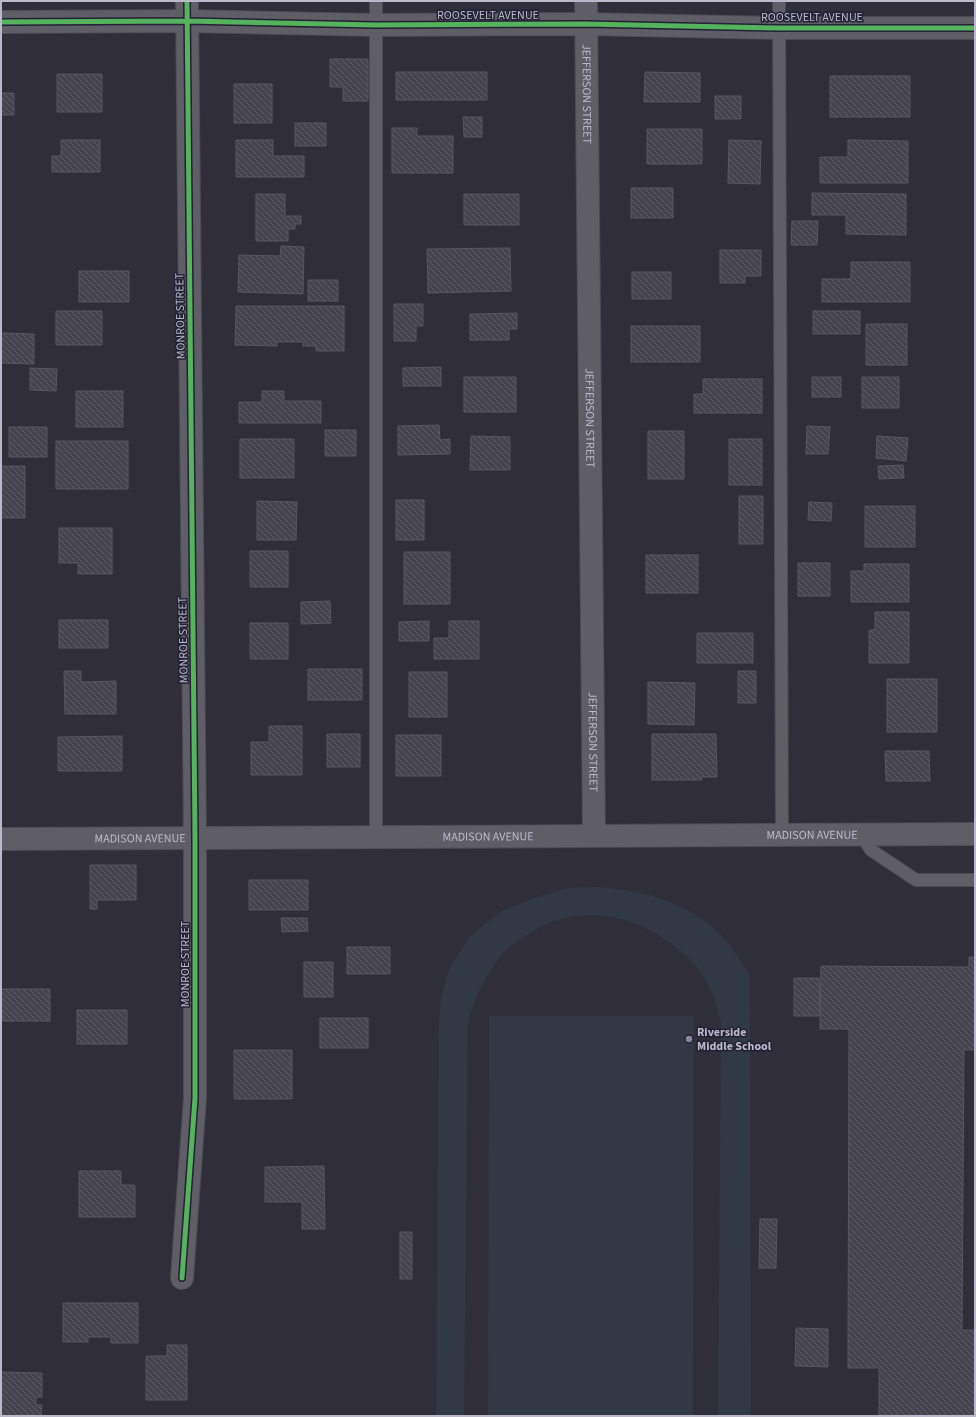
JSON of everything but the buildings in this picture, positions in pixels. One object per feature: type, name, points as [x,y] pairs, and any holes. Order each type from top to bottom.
[{"type":"street","name":"JEFFERSON STREET","points":[[586,1],[594,835]]},
{"type":"street","name":"ROOSEVELT AVENUE","points":[[1,22],[187,11],[376,25],[586,24],[779,28],[975,28]]},
{"type":"street","name":"MONROE STREET","points":[[182,1278],[195,1098],[195,838],[187,11]]},
{"type":"street","name":"MADISON AVENUE","points":[[1,839],[975,834]]},
{"type":"lane","points":[[376,1],[376,837]]},
{"type":"lane","points":[[779,1],[782,834]]},
{"type":"lane","points":[[862,834],[871,850],[916,880],[975,880]]},
{"type":"shaded area","points":[[568,888],[611,888],[645,894],[677,905],[692,913],[720,934],[736,954],[750,976],[751,1416],[718,1416],[721,1023],[715,1001],[706,980],[696,966],[669,942],[655,933],[630,922],[617,918],[591,915],[564,918],[549,923],[510,947],[500,956],[485,980],[475,1000],[470,1015],[468,1023],[464,1416],[436,1416],[439,1021],[441,997],[450,967],[471,935],[502,911],[537,897]]},
{"type":"shaded area","points":[[489,1016],[694,1016],[693,1416],[488,1416]]},
{"type":"cycle path","points":[[182,1278],[195,1098],[195,838],[187,1]]},
{"type":"cycle path","points":[[1,22],[187,21],[376,25],[586,24],[779,28],[975,28]]},
{"type":"place","name":"Riverside Middle School","points":[[689,1039]]}]
